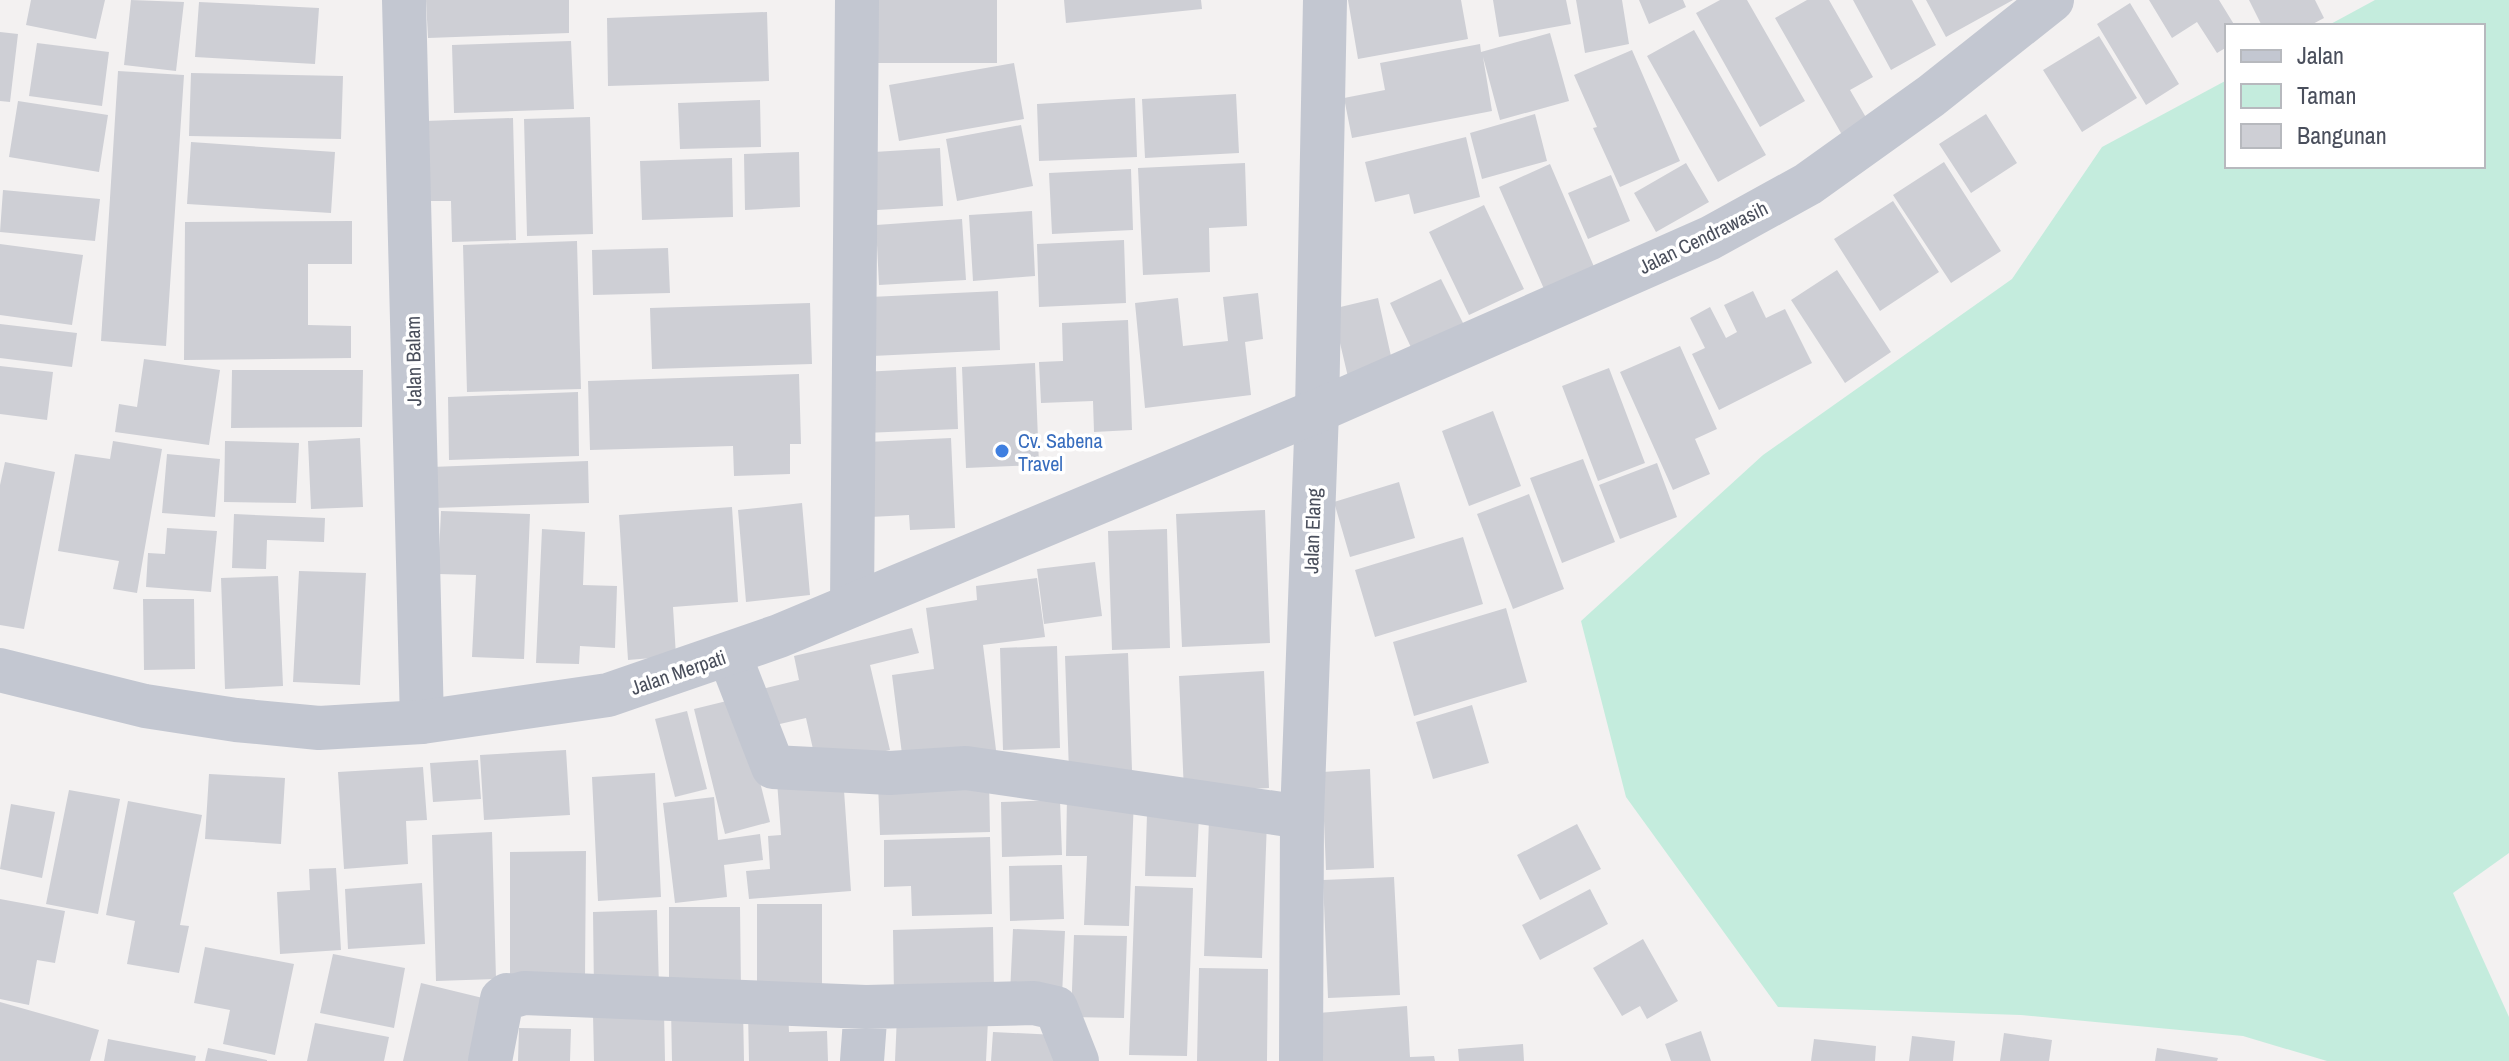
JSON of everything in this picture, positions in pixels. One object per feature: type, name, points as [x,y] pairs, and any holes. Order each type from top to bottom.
[{"type":"street","name":"Jalan Balam","points":[[404,0],[422,722]]},
{"type":"street","points":[[852,605],[857,0]]},
{"type":"street","name":"Jalan Elang","points":[[1301,1061],[1302,817],[1317,411],[1325,0]]},
{"type":"street","name":"Jalan Cendrawasih","points":[[1317,411],[1710,238],[1808,184],[1931,96],[2052,0]]},
{"type":"street","name":"Jalan Merpati","points":[[0,670],[145,706],[236,720],[319,728],[422,722],[608,695],[729,654],[852,605],[1317,411]]},
{"type":"street","points":[[729,654],[773,767],[890,773],[966,768],[1302,817]]},
{"type":"street","points":[[490,1061],[502,999],[507,995],[866,1007],[1034,1003],[1056,1008],[1077,1061]]},
{"type":"street","points":[[862,1061],[866,1007]]},
{"type":"green space","points":[[2375,0],[2509,0],[2509,853],[2453,893],[2509,1017],[2509,1061],[2327,1061],[2243,1036],[2021,1015],[1778,1007],[1626,797],[1581,621],[1763,455],[2012,279],[2102,147],[2225,81],[2225,168],[2485,168],[2485,24],[2331,24]]},
{"type":"building","points":[[31,0],[105,0],[96,39],[26,25]]},
{"type":"building","points":[[131,0],[184,2],[176,71],[124,65]]},
{"type":"building","points":[[426,0],[569,0],[569,33],[428,38]]},
{"type":"building","points":[[864,0],[997,0],[997,63],[863,63]]},
{"type":"building","points":[[1064,0],[1201,0],[1202,9],[1066,23]]},
{"type":"building","points":[[1348,0],[1461,0],[1468,39],[1358,59]]},
{"type":"building","points":[[1493,0],[1566,0],[1571,24],[1499,37]]},
{"type":"building","points":[[1576,0],[1622,0],[1629,44],[1585,53]]},
{"type":"building","points":[[1639,0],[1683,0],[1686,7],[1649,24]]},
{"type":"building","points":[[1720,0],[1747,0],[1805,101],[1760,127],[1696,13]]},
{"type":"building","points":[[1807,0],[1829,0],[1873,77],[1850,90],[1871,126],[1845,140],[1775,18]]},
{"type":"building","points":[[1853,0],[1912,0],[1936,45],[1891,70]]},
{"type":"building","points":[[1926,0],[2013,0],[1946,37]]},
{"type":"building","points":[[2149,0],[2219,0],[2234,24],[2225,24],[2225,48],[2217,53],[2197,22],[2172,38]]},
{"type":"building","points":[[2249,0],[2315,0],[2324,18],[2313,24],[2261,24]]},
{"type":"building","points":[[199,2],[319,8],[315,64],[195,57]]},
{"type":"building","points":[[2130,3],[2179,84],[2146,105],[2097,24]]},
{"type":"building","points":[[767,12],[769,81],[608,86],[607,18]]},
{"type":"building","points":[[1694,30],[1766,155],[1718,182],[1647,56]]},
{"type":"building","points":[[0,32],[18,34],[10,102],[0,101]]},
{"type":"building","points":[[1550,33],[1569,101],[1500,120],[1483,57],[1492,111],[1352,138],[1344,98],[1385,90],[1380,63],[1480,44],[1481,52]]},
{"type":"building","points":[[2099,36],[2137,98],[2082,132],[2043,70]]},
{"type":"building","points":[[571,41],[574,109],[454,113],[452,45]]},
{"type":"building","points":[[37,43],[109,52],[102,106],[29,96]]},
{"type":"building","points":[[1632,50],[1680,161],[1620,187],[1593,128],[1597,127],[1574,75]]},
{"type":"building","points":[[1014,63],[1024,119],[899,141],[889,85]]},
{"type":"building","points":[[118,71],[184,75],[166,346],[101,341]]},
{"type":"building","points":[[191,73],[343,76],[341,139],[189,136]]},
{"type":"building","points":[[1236,94],[1239,153],[1145,158],[1142,99]]},
{"type":"building","points":[[1135,98],[1137,157],[1039,161],[1037,104]]},
{"type":"building","points":[[760,100],[761,147],[680,149],[678,103]]},
{"type":"building","points":[[18,101],[108,115],[99,172],[9,157]]},
{"type":"building","points":[[1535,114],[1547,161],[1482,179],[1470,133]]},
{"type":"building","points":[[1986,114],[2017,163],[1971,193],[1939,144]]},
{"type":"building","points":[[590,117],[593,234],[527,236],[524,119]]},
{"type":"building","points":[[513,118],[516,240],[452,242],[451,201],[427,201],[425,121]]},
{"type":"building","points":[[1021,125],[1033,186],[957,201],[946,139]]},
{"type":"building","points":[[1466,137],[1480,197],[1414,214],[1409,194],[1375,202],[1365,162]]},
{"type":"building","points":[[191,142],[335,152],[331,213],[187,204]]},
{"type":"building","points":[[940,148],[943,206],[861,211],[857,153]]},
{"type":"building","points":[[799,152],[800,207],[745,210],[744,154]]},
{"type":"building","points":[[732,158],[733,217],[642,220],[640,161]]},
{"type":"building","points":[[1944,162],[2001,251],[1951,283],[1893,195]]},
{"type":"building","points":[[1245,163],[1247,226],[1209,228],[1210,272],[1143,275],[1138,168]]},
{"type":"building","points":[[1686,163],[1709,202],[1656,232],[1634,193]]},
{"type":"building","points":[[1550,164],[1598,276],[1548,298],[1499,187]]},
{"type":"building","points":[[1131,169],[1133,230],[1052,234],[1049,173]]},
{"type":"building","points":[[1611,175],[1630,221],[1588,239],[1568,193]]},
{"type":"building","points":[[3,190],[100,199],[95,241],[0,232]]},
{"type":"building","points":[[1893,201],[1939,272],[1880,311],[1834,239]]},
{"type":"building","points":[[1484,205],[1524,289],[1469,315],[1429,232]]},
{"type":"building","points":[[1032,211],[1035,276],[973,281],[969,215]]},
{"type":"building","points":[[962,219],[966,280],[879,285],[876,225]]},
{"type":"building","points":[[352,221],[352,264],[308,264],[308,325],[351,326],[351,358],[184,360],[185,222]]},
{"type":"building","points":[[1124,240],[1126,303],[1039,307],[1037,244]]},
{"type":"building","points":[[577,241],[581,389],[467,392],[463,245]]},
{"type":"building","points":[[0,244],[83,255],[72,325],[0,315]]},
{"type":"building","points":[[668,248],[670,293],[593,295],[592,250]]},
{"type":"building","points":[[1837,270],[1891,352],[1845,383],[1791,300]]},
{"type":"building","points":[[1441,279],[1470,337],[1418,362],[1390,303]]},
{"type":"building","points":[[998,291],[1000,350],[872,356],[870,297]]},
{"type":"building","points":[[1753,291],[1766,318],[1785,309],[1812,363],[1719,410],[1692,354],[1705,348],[1690,318],[1710,307],[1726,338],[1737,332],[1724,305]]},
{"type":"building","points":[[1258,293],[1263,339],[1245,342],[1251,395],[1145,408],[1135,303],[1178,298],[1183,346],[1228,341],[1223,297]]},
{"type":"building","points":[[1378,298],[1393,365],[1348,377],[1332,309]]},
{"type":"building","points":[[810,303],[812,364],[652,369],[650,308]]},
{"type":"building","points":[[1128,320],[1132,430],[1094,432],[1093,401],[1041,403],[1039,362],[1063,361],[1062,323]]},
{"type":"building","points":[[0,324],[77,333],[72,367],[0,358]]},
{"type":"building","points":[[1680,346],[1717,429],[1695,439],[1710,474],[1673,490],[1620,372]]},
{"type":"building","points":[[144,359],[220,370],[209,445],[115,432],[119,404],[137,407]]},
{"type":"building","points":[[1035,363],[1039,465],[966,468],[962,367]]},
{"type":"building","points":[[0,366],[53,372],[47,420],[0,414]]},
{"type":"building","points":[[956,367],[958,429],[865,433],[863,372]]},
{"type":"building","points":[[1609,368],[1645,463],[1598,481],[1562,386]]},
{"type":"building","points":[[232,370],[363,370],[362,427],[231,428]]},
{"type":"building","points":[[799,374],[801,444],[790,444],[790,474],[734,476],[733,446],[590,450],[588,381]]},
{"type":"building","points":[[578,392],[579,456],[449,460],[448,397]]},
{"type":"building","points":[[1493,411],[1521,486],[1469,506],[1442,431]]},
{"type":"building","points":[[360,438],[363,507],[311,509],[308,441]]},
{"type":"building","points":[[951,438],[955,528],[910,530],[909,515],[870,517],[867,442]]},
{"type":"building","points":[[113,441],[162,449],[137,593],[113,589],[119,561],[58,551],[75,454],[110,459]]},
{"type":"building","points":[[225,441],[299,443],[296,503],[224,502]]},
{"type":"building","points":[[167,454],[220,459],[215,517],[162,513]]},
{"type":"building","points":[[1583,459],[1615,542],[1562,563],[1530,478]]},
{"type":"building","points":[[588,461],[589,503],[433,508],[431,467]]},
{"type":"building","points":[[5,462],[55,472],[24,629],[0,625],[0,485]]},
{"type":"building","points":[[1657,463],[1677,517],[1620,539],[1599,485]]},
{"type":"building","points":[[1399,482],[1415,538],[1350,557],[1334,502]]},
{"type":"building","points":[[1529,494],[1564,589],[1513,609],[1477,514]]},
{"type":"building","points":[[802,503],[810,595],[746,602],[738,510]]},
{"type":"building","points":[[732,507],[738,602],[673,607],[676,656],[628,660],[619,515]]},
{"type":"building","points":[[1265,510],[1270,643],[1182,647],[1176,514]]},
{"type":"building","points":[[441,511],[530,514],[524,659],[472,657],[476,575],[438,574]]},
{"type":"building","points":[[234,514],[325,518],[324,542],[267,540],[266,569],[232,568]]},
{"type":"building","points":[[167,528],[217,531],[211,592],[146,587],[148,553],[165,554]]},
{"type":"building","points":[[542,529],[585,532],[583,585],[617,586],[615,648],[580,646],[579,664],[536,663]]},
{"type":"building","points":[[1167,529],[1170,648],[1112,650],[1108,531]]},
{"type":"building","points":[[1463,537],[1483,604],[1375,637],[1355,570]]},
{"type":"building","points":[[1095,562],[1102,616],[1044,624],[1037,569]]},
{"type":"building","points":[[299,571],[366,573],[360,685],[293,682]]},
{"type":"building","points":[[278,576],[283,686],[225,689],[221,578]]},
{"type":"building","points":[[1037,578],[1045,637],[983,645],[996,750],[903,762],[892,675],[934,669],[926,608],[977,600],[976,586]]},
{"type":"building","points":[[143,599],[194,599],[195,669],[144,670]]},
{"type":"building","points":[[1506,608],[1527,682],[1414,716],[1393,642]]},
{"type":"building","points":[[912,628],[919,653],[870,665],[890,750],[817,767],[806,718],[771,726],[762,689],[799,680],[794,656]]},
{"type":"building","points":[[1057,646],[1060,748],[1003,750],[1000,648]]},
{"type":"building","points":[[1128,653],[1132,770],[1069,772],[1065,656]]},
{"type":"building","points":[[1264,671],[1269,788],[1184,792],[1179,676]]},
{"type":"building","points":[[739,698],[770,822],[725,834],[694,709]]},
{"type":"building","points":[[1472,705],[1489,763],[1433,779],[1416,722]]},
{"type":"building","points":[[687,711],[707,789],[675,797],[655,719]]},
{"type":"building","points":[[566,750],[570,815],[484,820],[480,755]]},
{"type":"building","points":[[478,760],[481,799],[433,802],[430,763]]},
{"type":"building","points":[[423,767],[427,820],[406,821],[408,864],[344,869],[338,772]]},
{"type":"building","points":[[1370,769],[1374,868],[1326,870],[1322,772]]},
{"type":"building","points":[[655,773],[661,897],[598,901],[592,777]]},
{"type":"building","points":[[209,774],[285,778],[281,844],[205,839]]},
{"type":"building","points":[[843,776],[851,891],[749,899],[746,871],[770,869],[768,836],[781,835],[777,781]]},
{"type":"building","points":[[989,779],[990,832],[880,835],[878,783]]},
{"type":"building","points":[[69,790],[120,799],[98,914],[46,904]]},
{"type":"building","points":[[1067,796],[1134,798],[1129,926],[1084,925],[1087,856],[1066,856]]},
{"type":"building","points":[[714,797],[718,840],[760,834],[763,860],[724,865],[727,897],[675,903],[663,803]]},
{"type":"building","points":[[1060,800],[1062,855],[1002,857],[1001,802]]},
{"type":"building","points":[[128,801],[202,815],[180,925],[189,926],[179,973],[127,964],[135,921],[106,915]]},
{"type":"building","points":[[11,804],[55,812],[42,878],[0,869]]},
{"type":"building","points":[[1147,814],[1199,816],[1196,877],[1145,876]]},
{"type":"building","points":[[1209,819],[1267,821],[1262,958],[1204,956]]},
{"type":"building","points":[[1577,824],[1601,869],[1540,900],[1517,855]]},
{"type":"building","points":[[492,832],[496,979],[436,981],[432,835]]},
{"type":"building","points":[[990,837],[992,914],[912,916],[911,886],[884,887],[884,840]]},
{"type":"building","points":[[586,851],[585,977],[510,978],[510,852]]},
{"type":"building","points":[[1062,865],[1064,919],[1010,921],[1009,866]]},
{"type":"building","points":[[336,868],[341,950],[280,954],[277,892],[310,890],[309,869]]},
{"type":"building","points":[[1394,877],[1400,995],[1328,998],[1323,880]]},
{"type":"building","points":[[422,883],[425,944],[348,949],[345,889]]},
{"type":"building","points":[[1135,886],[1193,888],[1187,1056],[1129,1055]]},
{"type":"building","points":[[1590,889],[1608,924],[1540,960],[1522,925]]},
{"type":"building","points":[[0,899],[65,911],[55,963],[37,960],[29,1005],[0,999]]},
{"type":"building","points":[[757,904],[822,904],[822,990],[757,990]]},
{"type":"building","points":[[669,907],[740,907],[741,991],[669,991]]},
{"type":"building","points":[[657,910],[659,989],[594,992],[593,912]]},
{"type":"building","points":[[993,927],[994,992],[894,995],[893,930]]},
{"type":"building","points":[[1013,929],[1065,931],[1062,996],[1010,994]]},
{"type":"building","points":[[1074,935],[1127,936],[1124,1018],[1071,1017]]},
{"type":"building","points":[[1643,939],[1678,1001],[1647,1019],[1640,1006],[1622,1016],[1593,968]]},
{"type":"building","points":[[205,947],[294,964],[275,1055],[223,1044],[230,1010],[194,1003]]},
{"type":"building","points":[[333,954],[405,968],[394,1028],[320,1013]]},
{"type":"building","points":[[1199,968],[1268,969],[1267,1061],[1197,1061]]},
{"type":"building","points":[[421,983],[491,1000],[476,1061],[403,1061]]},
{"type":"building","points":[[0,1002],[99,1030],[90,1061],[0,1061]]},
{"type":"building","points":[[1407,1006],[1410,1057],[1434,1056],[1435,1061],[1321,1061],[1318,1013]]},
{"type":"building","points":[[743,1007],[744,1061],[672,1061],[671,1008]]},
{"type":"building","points":[[788,1010],[789,1032],[827,1031],[828,1061],[749,1061],[748,1011]]},
{"type":"building","points":[[664,1012],[665,1061],[594,1061],[593,1014]]},
{"type":"building","points":[[897,1016],[988,1020],[986,1061],[895,1061]]},
{"type":"building","points":[[315,1023],[389,1037],[384,1061],[307,1061]]},
{"type":"building","points":[[519,1028],[571,1029],[570,1061],[518,1061]]},
{"type":"building","points":[[1701,1031],[1711,1061],[1671,1061],[1665,1044]]},
{"type":"building","points":[[993,1032],[1057,1035],[1056,1061],[991,1061]]},
{"type":"building","points":[[2004,1033],[2052,1040],[2049,1061],[2000,1061]]},
{"type":"building","points":[[1912,1036],[1955,1041],[1953,1061],[1909,1061]]},
{"type":"building","points":[[108,1039],[196,1056],[195,1061],[104,1061]]},
{"type":"building","points":[[1814,1039],[1876,1046],[1875,1061],[1811,1061]]},
{"type":"building","points":[[1523,1044],[1524,1061],[1459,1061],[1458,1049]]},
{"type":"building","points":[[208,1048],[267,1060],[267,1061],[205,1061]]},
{"type":"building","points":[[2157,1048],[2218,1058],[2217,1061],[2155,1061]]},
{"type":"place","name":"Cv. Sabena Travel","points":[[1002,451]]}]
